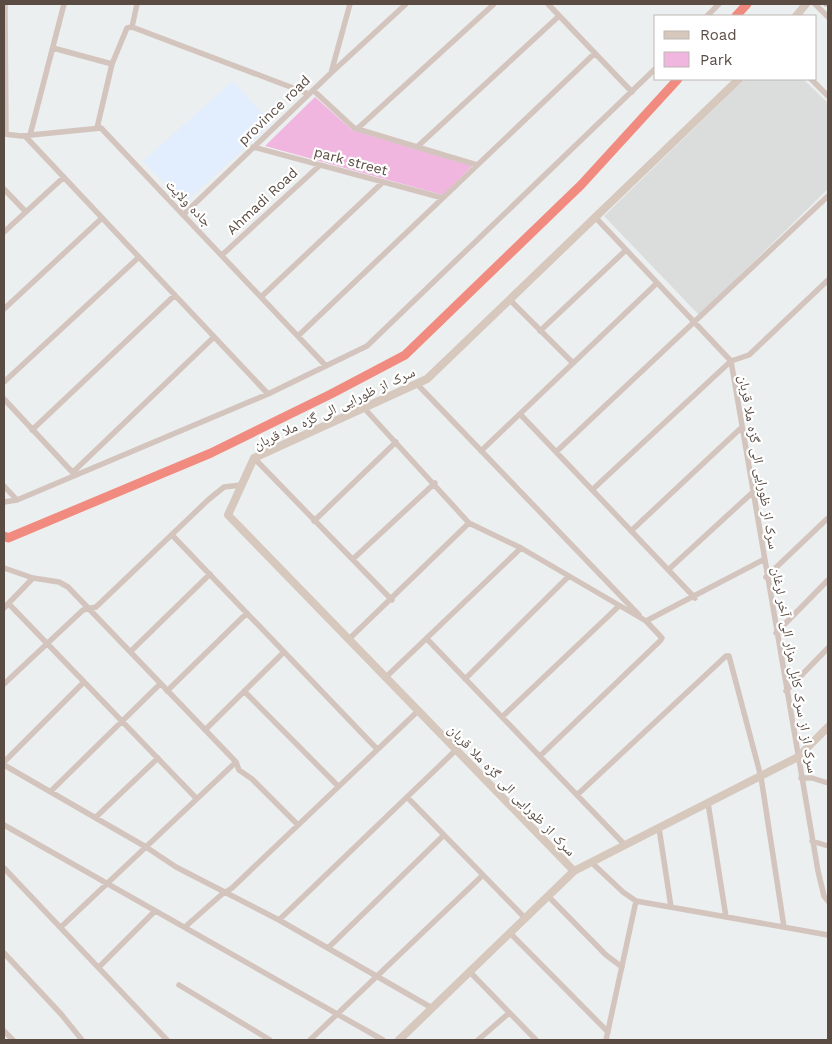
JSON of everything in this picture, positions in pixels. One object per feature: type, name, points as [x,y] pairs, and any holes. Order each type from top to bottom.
[{"type":"street","points":[[4,4],[5,134],[27,136],[97,128],[112,64],[127,28],[132,27],[311,92],[357,129],[477,165]]},
{"type":"street","points":[[27,136],[64,4]]},
{"type":"street","points":[[132,27],[137,4]]},
{"type":"street","name":"province road","points":[[183,215],[331,73],[350,4]]},
{"type":"street","points":[[331,73],[406,4]]},
{"type":"street","points":[[357,129],[494,4]]},
{"type":"street","points":[[548,4],[632,92]]},
{"type":"street","points":[[708,15],[719,4]]},
{"type":"street","points":[[797,15],[806,4]]},
{"type":"street","points":[[815,4],[828,17]]},
{"type":"street","points":[[417,147],[559,16]]},
{"type":"street","points":[[53,48],[112,64]]},
{"type":"street","points":[[298,336],[595,53]]},
{"type":"street","points":[[4,502],[17,500],[268,394],[367,346],[654,70]]},
{"type":"street","name":"سرک از ظورایی الی گزه ملا قربان","points":[[574,871],[228,515],[254,458],[427,379],[738,80]]},
{"type":"street","points":[[811,80],[828,96]]},
{"type":"street","name":"جاده ولایت","points":[[97,128],[101,128],[326,366]]},
{"type":"street","points":[[27,136],[268,394]]},
{"type":"street","name":"park street","points":[[253,148],[443,198]]},
{"type":"street","name":"Ahmadi Road","points":[[222,255],[319,166]]},
{"type":"street","points":[[4,232],[64,177]]},
{"type":"street","points":[[261,297],[382,183]]},
{"type":"street","points":[[4,189],[26,212]]},
{"type":"street","points":[[556,452],[828,196]]},
{"type":"street","points":[[4,309],[102,218]]},
{"type":"street","name":"سرک از ظورایی الی گزه ملا قربان","points":[[596,218],[731,361],[763,560],[695,598],[644,620]]},
{"type":"street","points":[[540,331],[626,250]]},
{"type":"street","points":[[4,382],[140,257]]},
{"type":"street","points":[[592,490],[731,361],[749,354],[755,349],[828,280]]},
{"type":"street","points":[[481,451],[657,283]]},
{"type":"street","points":[[32,430],[175,295]]},
{"type":"street","points":[[510,300],[573,363]]},
{"type":"street","points":[[74,475],[214,336]]},
{"type":"street","points":[[417,384],[662,638],[540,756]]},
{"type":"street","points":[[4,399],[74,475]]},
{"type":"street","points":[[364,408],[469,523],[521,548],[644,620]]},
{"type":"street","points":[[520,414],[695,598]]},
{"type":"street","points":[[631,530],[742,428]]},
{"type":"street","points":[[314,521],[396,442]]},
{"type":"street","points":[[254,458],[392,600]]},
{"type":"street","points":[[353,560],[434,483]]},
{"type":"street","points":[[4,684],[83,610],[96,607],[224,487],[241,485]]},
{"type":"street","points":[[4,486],[17,500]]},
{"type":"street","points":[[668,570],[753,492]]},
{"type":"street","points":[[766,577],[828,518]]},
{"type":"street","points":[[348,640],[392,600],[469,523]]},
{"type":"street","points":[[172,535],[377,749]]},
{"type":"street","points":[[385,678],[521,548]]},
{"type":"street","name":"سرک از از سرک کابل مزار الی آخر لرغان","points":[[763,560],[812,841],[824,896],[828,901]]},
{"type":"street","points":[[4,568],[33,578],[59,582],[68,587],[236,762],[239,770],[252,779],[298,825]]},
{"type":"street","points":[[131,651],[210,574]]},
{"type":"street","points":[[465,679],[569,576]]},
{"type":"street","points":[[33,578],[6,606],[47,643],[197,799]]},
{"type":"street","points":[[776,633],[828,580]]},
{"type":"street","points":[[502,717],[619,606]]},
{"type":"street","points":[[167,691],[247,613]]},
{"type":"street","points":[[427,638],[625,845]]},
{"type":"street","points":[[786,691],[828,648]]},
{"type":"street","points":[[205,730],[284,652]]},
{"type":"street","points":[[578,795],[726,656],[730,658],[741,709],[761,777],[784,927]]},
{"type":"street","points":[[84,682],[4,764],[96,817],[176,867],[226,891],[279,920],[432,1008]]},
{"type":"street","points":[[51,791],[160,684]]},
{"type":"street","points":[[244,691],[338,786]]},
{"type":"street","points":[[185,927],[298,825],[418,711]]},
{"type":"street","points":[[399,1040],[574,871],[798,757],[828,727]]},
{"type":"street","points":[[279,920],[456,750]]},
{"type":"street","points":[[96,817],[158,758]]},
{"type":"street","points":[[61,927],[236,762]]},
{"type":"street","points":[[802,778],[812,778],[828,783]]},
{"type":"street","points":[[407,797],[525,918]]},
{"type":"street","points":[[708,803],[726,917]]},
{"type":"street","points":[[4,826],[383,1040]]},
{"type":"street","points":[[659,828],[670,907]]},
{"type":"street","points":[[328,948],[444,835]]},
{"type":"street","points":[[812,841],[828,846]]},
{"type":"street","points":[[591,862],[623,892],[636,901],[828,935]]},
{"type":"street","points":[[4,868],[167,1040]]},
{"type":"street","points":[[310,1040],[482,875]]},
{"type":"street","points":[[548,896],[606,955],[622,967]]},
{"type":"street","points":[[606,1040],[636,901]]},
{"type":"street","points":[[98,967],[155,911]]},
{"type":"street","points":[[510,933],[608,1032]]},
{"type":"street","points":[[4,953],[61,1014],[82,1040]]},
{"type":"street","points":[[470,972],[536,1040]]},
{"type":"street","points":[[179,985],[270,1040]]},
{"type":"street","points":[[478,1040],[509,1013]]},
{"type":"street","points":[[4,1031],[13,1040]]},
{"type":"shaded area","points":[[744,80],[804,80],[828,103],[828,189],[699,315],[604,216]]},
{"type":"shaded area","points":[[233,81],[272,124],[184,203],[143,161]]},
{"type":"green space","points":[[315,97],[352,130],[472,166],[443,195],[265,146]]},
{"type":"waterway","points":[[737,15],[747,4]]},
{"type":"waterway","points":[[4,536],[8,538],[211,453],[405,355],[581,185],[677,80]]}]
